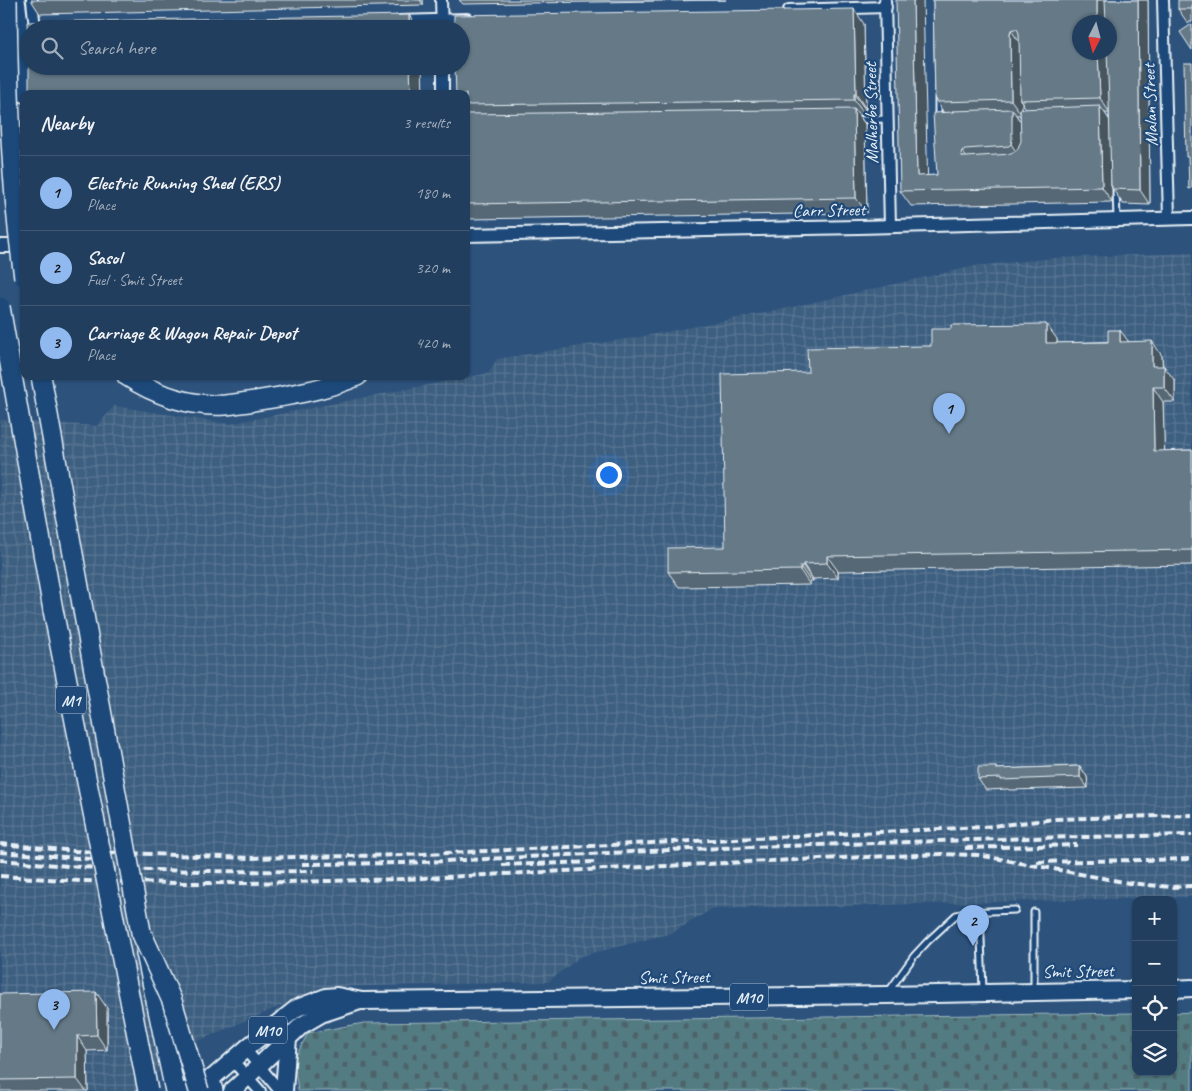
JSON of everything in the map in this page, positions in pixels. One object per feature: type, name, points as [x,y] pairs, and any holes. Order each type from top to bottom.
[{"type":"highway","points":[[7,0],[13,177],[20,241]]},
{"type":"highway","points":[[15,0],[20,43]]},
{"type":"highway","points":[[24,75],[26,90]]},
{"type":"highway","name":"M1","points":[[0,307],[53,610],[148,1091]]},
{"type":"highway","name":"M1","points":[[42,380],[141,932],[175,1091]]},
{"type":"highway","points":[[133,380],[143,386],[180,400],[224,405],[304,393],[346,380]]},
{"type":"highway","points":[[141,932],[207,1087]]},
{"type":"main road","points":[[1177,989],[1192,988]]},
{"type":"main road","name":"Smit Street","points":[[185,1091],[207,1087],[245,1048],[297,1008],[326,997],[337,996],[362,1001],[1132,990]]},
{"type":"main road","name":"Smit Street","points":[[232,1091],[302,1024],[321,1014],[362,1001]]},
{"type":"main road","points":[[284,1091],[288,1038]]},
{"type":"street","points":[[32,0],[34,20]]},
{"type":"street","points":[[441,0],[442,20]]},
{"type":"street","name":"Malan Street","points":[[1163,0],[1169,213]]},
{"type":"street","points":[[777,10],[886,4]]},
{"type":"street","name":"Malherbe Street","points":[[886,4],[890,226]]},
{"type":"street","points":[[470,20],[481,19]]},
{"type":"street","points":[[35,75],[36,90]]},
{"type":"street","points":[[443,75],[443,90]]},
{"type":"street","name":"Carr Street","points":[[470,235],[1117,220],[1169,213],[1192,218]]},
{"type":"street","points":[[0,246],[20,246]]},
{"type":"street","points":[[245,1048],[280,1091]]},
{"type":"street","points":[[232,1060],[260,1091]]},
{"type":"lane","points":[[938,94],[938,122]]},
{"type":"lane","points":[[848,120],[888,119]]},
{"type":"lane","points":[[1116,182],[1117,220]]},
{"type":"lane","points":[[886,995],[914,956],[934,934],[956,915],[980,911],[1016,910]]},
{"type":"lane","points":[[980,911],[983,993]]},
{"type":"lane","points":[[1034,912],[1034,992]]},
{"type":"shaded area","points":[[1192,253],[1192,897],[1132,896],[1132,898],[712,909],[672,933],[581,956],[548,982],[326,987],[195,1042],[135,1091],[0,1091],[0,420],[97,426],[114,406],[229,424],[453,380],[470,380],[470,377],[489,373],[497,359],[645,336],[779,310],[975,266],[1054,258]]},
{"type":"green space","points":[[1192,1012],[1192,1091],[298,1091],[294,1060],[308,1033],[364,1023],[1132,1013],[1132,1076],[1177,1076],[1177,1013]]},
{"type":"building","points":[[896,0],[913,0],[917,176],[937,175],[933,113],[1012,109],[1011,144],[1009,146],[965,149],[961,154],[963,157],[966,157],[1011,154],[1017,150],[1021,141],[1020,109],[1100,106],[1102,187],[900,191]]},
{"type":"building","points":[[933,0],[1097,0],[1097,15],[1072,15],[1072,60],[1098,60],[1100,98],[1020,100],[1019,33],[1017,29],[1014,29],[1010,33],[1011,100],[940,102],[935,99]]},
{"type":"building","points":[[1105,0],[1138,0],[1140,190],[1112,189],[1111,186],[1107,60],[1117,60],[1117,15],[1106,15]]},
{"type":"building","points":[[1178,0],[1192,0],[1192,9],[1178,9]]},
{"type":"building","points":[[854,9],[856,94],[854,94],[854,100],[470,105],[470,90],[456,90],[455,75],[470,75],[470,20],[454,20],[454,15]]},
{"type":"building","points":[[409,15],[409,20],[136,20]]},
{"type":"building","points":[[1192,24],[1192,50],[1180,32]]},
{"type":"building","points":[[1184,63],[1192,63],[1192,188],[1189,189],[1188,157],[1186,157]]},
{"type":"building","points":[[29,75],[410,75],[411,90],[29,90]]},
{"type":"building","points":[[854,109],[856,198],[470,204],[470,114]]},
{"type":"building","points":[[1046,324],[1046,343],[1108,342],[1108,330],[1120,330],[1120,342],[1152,341],[1152,366],[1164,366],[1164,387],[1153,387],[1154,451],[1192,450],[1192,550],[827,556],[827,563],[803,564],[803,566],[800,566],[800,570],[668,572],[668,548],[725,547],[722,374],[808,372],[807,348],[931,346],[931,329],[951,329],[951,325]]},
{"type":"building","points":[[1080,766],[1080,777],[978,779],[978,767],[996,767],[996,769]]},
{"type":"building","points":[[96,992],[97,1035],[77,1036],[77,1079],[0,1080],[0,994]]},
{"type":"railway","points":[[0,844],[75,851],[249,858],[404,855],[983,827],[1056,819],[1192,815]]},
{"type":"railway","points":[[302,864],[404,863],[691,849],[1192,835]]},
{"type":"railway","points":[[965,848],[1077,845]]},
{"type":"railway","points":[[0,852],[105,860]]},
{"type":"railway","points":[[0,876],[81,881],[249,883],[405,879],[941,854],[978,855],[1129,883],[1170,887],[1192,886]]},
{"type":"railway","points":[[1037,862],[1192,859]]},
{"type":"railway","points":[[0,860],[80,867],[225,871],[313,871]]},
{"type":"railway","points":[[502,865],[597,862]]},
{"type":"place","name":"Electric Running Shed (ERS)","points":[[949,434]]},
{"type":"place","name":"Sasol","points":[[973,946]]},
{"type":"place","name":"Carriage & Wagon Repair Depot","points":[[54,1030]]}]
